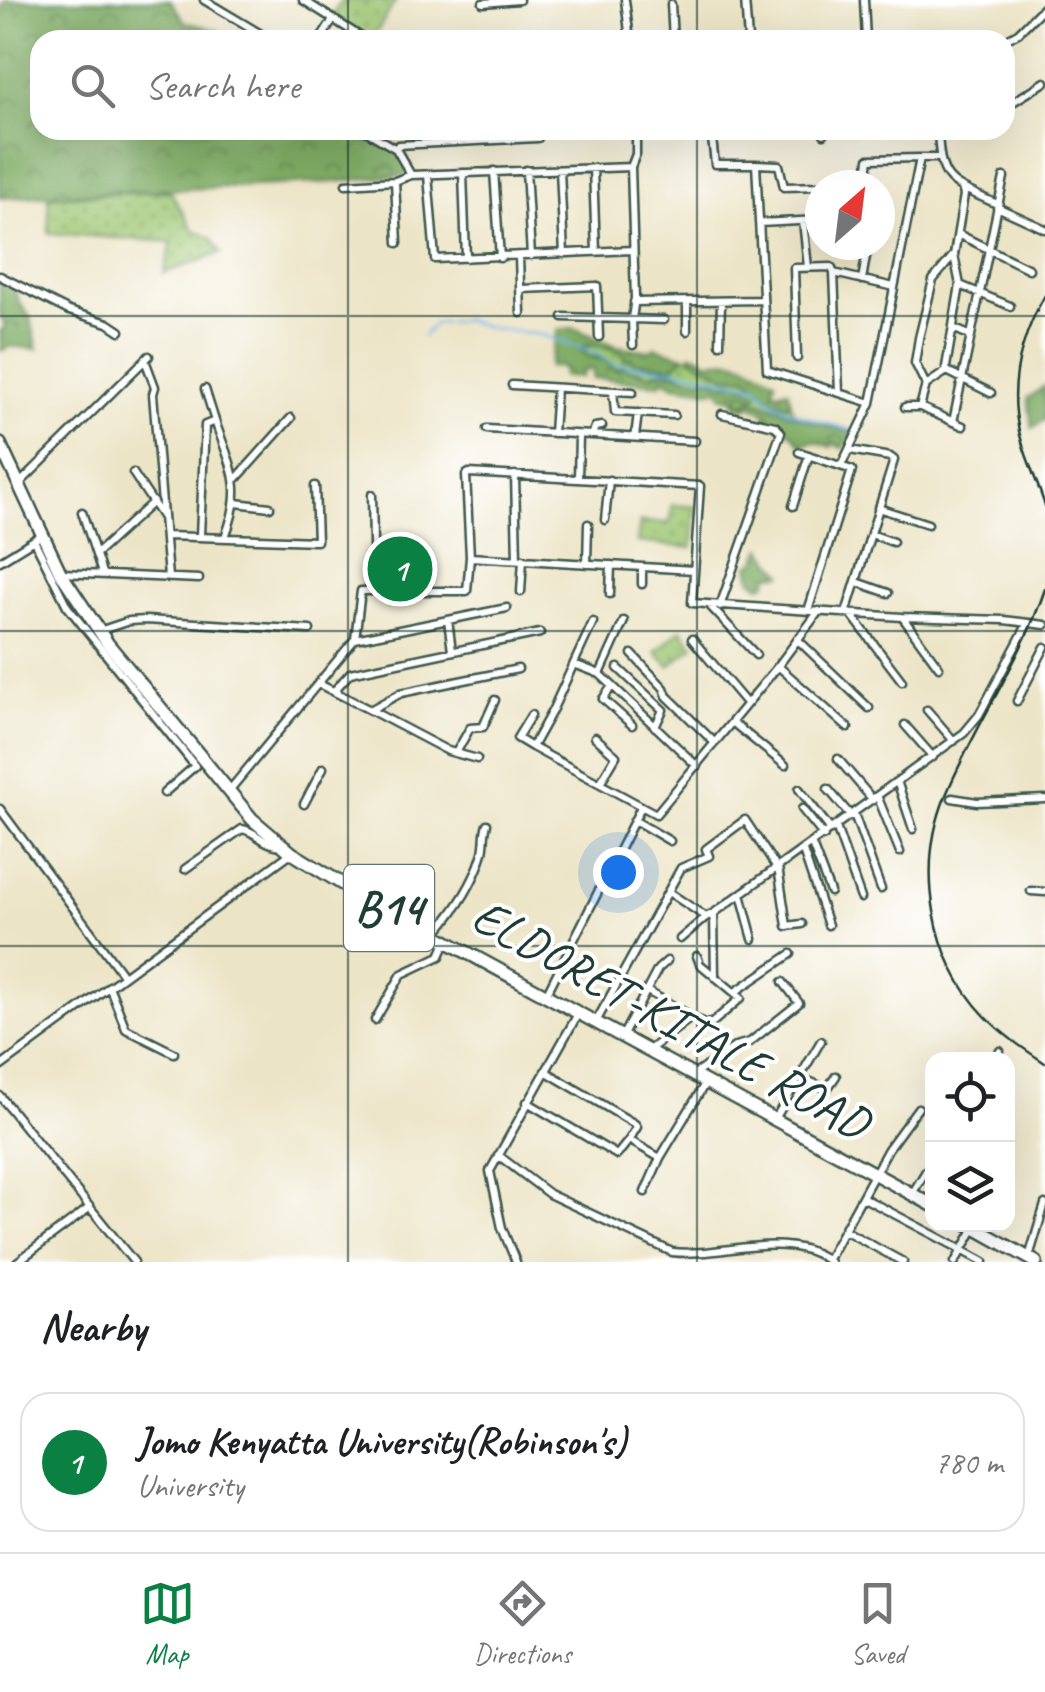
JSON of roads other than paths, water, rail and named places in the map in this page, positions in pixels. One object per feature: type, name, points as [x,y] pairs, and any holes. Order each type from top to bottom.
[{"type":"highway","name":"ELDORET-KITALE ROAD","points":[[0,444],[38,537],[98,632],[256,824],[352,890],[925,1201]]},
{"type":"highway","points":[[982,1232],[1032,1260]]},
{"type":"street","points":[[303,0],[350,30]]},
{"type":"street","points":[[483,2],[518,0]]},
{"type":"street","points":[[625,0],[629,30]]},
{"type":"street","points":[[746,0],[748,30]]},
{"type":"street","points":[[864,0],[866,30]]},
{"type":"street","points":[[209,1],[255,30]]},
{"type":"street","points":[[671,4],[672,30]]},
{"type":"street","points":[[1015,32],[1045,6]]},
{"type":"street","points":[[326,30],[333,20]]},
{"type":"street","points":[[1015,101],[1045,82]]},
{"type":"street","points":[[381,140],[396,149],[411,175]]},
{"type":"street","points":[[396,149],[398,145],[505,140]]},
{"type":"street","points":[[634,345],[631,167],[636,140]]},
{"type":"street","points":[[712,140],[715,164],[780,165],[784,186],[805,186]]},
{"type":"street","points":[[938,140],[944,173],[962,188],[1045,228]]},
{"type":"street","points":[[842,464],[870,403],[920,158]]},
{"type":"street","points":[[868,170],[869,159],[939,158]]},
{"type":"street","points":[[756,164],[767,370],[870,403]]},
{"type":"street","points":[[346,184],[395,181],[411,175],[631,167]]},
{"type":"street","points":[[593,168],[596,252]]},
{"type":"street","points":[[526,170],[531,256]]},
{"type":"street","points":[[560,170],[564,254]]},
{"type":"street","points":[[494,171],[500,258]]},
{"type":"street","points":[[462,173],[466,258]]},
{"type":"street","points":[[428,176],[432,257],[500,258],[632,250]]},
{"type":"street","points":[[953,422],[1004,177]]},
{"type":"street","points":[[395,181],[398,243]]},
{"type":"street","points":[[920,407],[926,385],[947,371],[960,285],[954,256],[962,188]]},
{"type":"street","points":[[759,223],[803,220],[808,268]]},
{"type":"street","points":[[958,234],[1029,269]]},
{"type":"street","points":[[926,385],[915,363],[920,338],[933,280],[954,256]]},
{"type":"street","points":[[519,257],[521,313]]},
{"type":"street","points":[[862,280],[865,260]]},
{"type":"street","points":[[798,358],[794,271],[831,267],[839,392]]},
{"type":"street","points":[[834,273],[894,288]]},
{"type":"street","points":[[0,276],[56,305],[108,322],[120,331]]},
{"type":"street","points":[[960,285],[1010,306]]},
{"type":"street","points":[[521,290],[598,286],[600,337]]},
{"type":"street","points":[[634,302],[762,300]]},
{"type":"street","points":[[720,344],[721,301]]},
{"type":"street","points":[[687,302],[687,331]]},
{"type":"street","points":[[563,317],[664,320]]},
{"type":"street","points":[[952,328],[971,336]]},
{"type":"street","points":[[19,484],[147,358],[155,387],[168,577]]},
{"type":"street","points":[[947,371],[991,393]]},
{"type":"street","points":[[512,385],[633,392]]},
{"type":"street","points":[[205,388],[236,479],[236,503],[225,537]]},
{"type":"street","points":[[554,433],[556,388]]},
{"type":"street","points":[[613,391],[613,411],[674,416]]},
{"type":"street","points":[[905,407],[920,407],[963,426]]},
{"type":"street","points":[[635,437],[638,413]]},
{"type":"street","points":[[720,606],[780,432],[775,426],[722,414]]},
{"type":"street","points":[[236,479],[291,418]]},
{"type":"street","points":[[200,535],[205,426],[215,421]]},
{"type":"street","points":[[592,435],[595,428],[602,426]]},
{"type":"street","points":[[487,429],[695,440]]},
{"type":"street","points":[[578,479],[579,435]]},
{"type":"street","points":[[848,613],[894,458],[850,450]]},
{"type":"street","points":[[799,452],[842,464],[851,471],[808,611]]},
{"type":"street","points":[[793,506],[809,454]]},
{"type":"street","points":[[133,474],[164,520]]},
{"type":"street","points":[[228,792],[355,639],[360,592],[467,592],[470,557],[466,475],[700,486],[692,603],[1045,625]]},
{"type":"street","points":[[514,475],[521,592]]},
{"type":"street","points":[[605,520],[609,480]]},
{"type":"street","points":[[166,536],[317,542],[315,486]]},
{"type":"street","points":[[372,496],[374,590]]},
{"type":"street","points":[[96,553],[152,502]]},
{"type":"street","points":[[236,503],[270,507]]},
{"type":"street","points":[[878,508],[928,524]]},
{"type":"street","points":[[82,512],[102,573]]},
{"type":"street","points":[[587,564],[588,524]]},
{"type":"street","points":[[871,534],[893,542]]},
{"type":"street","points":[[0,561],[38,537],[67,606],[195,766],[164,793]]},
{"type":"street","points":[[470,557],[694,570]]},
{"type":"street","points":[[610,594],[611,566]]},
{"type":"street","points":[[642,567],[642,584]]},
{"type":"street","points":[[60,572],[199,579]]},
{"type":"street","points":[[856,582],[888,593]]},
{"type":"street","points":[[710,605],[756,655]]},
{"type":"street","points":[[355,639],[506,608]]},
{"type":"street","points":[[530,715],[518,738],[655,814],[662,812],[819,610]]},
{"type":"street","points":[[848,613],[902,681]]},
{"type":"street","points":[[902,618],[939,667]]},
{"type":"street","points":[[98,632],[146,620],[310,630]]},
{"type":"street","points":[[448,620],[452,651]]},
{"type":"street","points":[[600,674],[624,621]]},
{"type":"street","points":[[532,747],[593,622]]},
{"type":"street","points":[[680,938],[898,784],[973,724],[1028,625]]},
{"type":"street","points":[[334,691],[350,673],[540,634]]},
{"type":"street","points":[[692,639],[746,703]]},
{"type":"street","points":[[797,639],[869,708]]},
{"type":"street","points":[[1018,701],[1045,647]]},
{"type":"street","points":[[632,654],[667,696],[715,743]]},
{"type":"street","points":[[574,664],[600,674],[696,766]]},
{"type":"street","points":[[778,666],[848,728]]},
{"type":"street","points":[[618,668],[663,710],[655,727]]},
{"type":"street","points":[[370,710],[401,693],[518,670]]},
{"type":"street","points":[[319,684],[448,752],[477,759]]},
{"type":"street","points":[[599,710],[612,686]]},
{"type":"street","points":[[456,751],[470,728],[483,727],[495,700]]},
{"type":"street","points":[[604,700],[632,726]]},
{"type":"street","points":[[927,710],[954,741]]},
{"type":"street","points":[[732,722],[785,765]]},
{"type":"street","points":[[905,725],[933,757]]},
{"type":"street","points":[[594,737],[616,756],[600,783]]},
{"type":"street","points":[[838,760],[876,799],[900,852]]},
{"type":"street","points":[[304,804],[323,768]]},
{"type":"street","points":[[898,784],[913,830]]},
{"type":"street","points":[[828,789],[852,815],[880,889]]},
{"type":"street","points":[[799,790],[834,828],[861,898]]},
{"type":"street","points":[[952,798],[977,802],[1045,799]]},
{"type":"street","points":[[547,993],[642,807]]},
{"type":"street","points":[[0,809],[124,975]]},
{"type":"street","points":[[802,810],[824,836]]},
{"type":"street","points":[[634,820],[670,841]]},
{"type":"street","points":[[597,1020],[670,893],[680,868],[709,856],[706,850],[745,820],[777,867],[787,926],[802,924]]},
{"type":"street","points":[[375,1020],[402,974],[440,956],[442,936],[474,878],[484,850],[487,824]]},
{"type":"street","points":[[185,869],[242,829],[267,845],[288,849]]},
{"type":"street","points":[[812,844],[830,892]]},
{"type":"street","points":[[0,1067],[288,849]]},
{"type":"street","points":[[803,851],[828,926]]},
{"type":"street","points":[[1032,891],[1045,892]]},
{"type":"street","points":[[670,893],[710,915]]},
{"type":"street","points":[[741,894],[753,939]]},
{"type":"street","points":[[710,915],[715,977]]},
{"type":"street","points":[[736,992],[791,954]]},
{"type":"street","points":[[648,991],[705,1024],[712,1023],[741,998],[697,961],[697,956]]},
{"type":"street","points":[[623,1035],[666,961]]},
{"type":"street","points":[[644,1192],[700,1078],[736,1046],[750,1042],[799,1003],[783,982]]},
{"type":"street","points":[[109,986],[126,1029],[143,1041],[174,1053]]},
{"type":"street","points":[[516,1262],[503,1234],[490,1171],[580,1011]]},
{"type":"street","points":[[650,1050],[693,1017]]},
{"type":"street","points":[[776,1119],[821,1041]]},
{"type":"street","points":[[527,1102],[617,1155],[630,1140],[635,1124],[545,1071]]},
{"type":"street","points":[[802,1078],[828,1089],[836,1076]]},
{"type":"street","points":[[0,1096],[134,1262]]},
{"type":"street","points":[[498,1154],[550,1194],[672,1252],[763,1244],[829,1260],[874,1173],[903,1124],[918,1108]]},
{"type":"street","points":[[630,1140],[660,1158]]},
{"type":"street","points":[[912,1194],[925,1173]]},
{"type":"street","points":[[862,1197],[984,1262]]},
{"type":"street","points":[[1032,1260],[1045,1204]]},
{"type":"street","points":[[18,1262],[89,1208]]},
{"type":"street","points":[[844,1230],[904,1262]]},
{"type":"street","points":[[955,1262],[969,1232]]},
{"type":"street","points":[[1005,1262],[1012,1249]]},
{"type":"street","points":[[666,1262],[672,1252]]},
{"type":"waterway","points":[[423,336],[434,324],[465,320],[542,335],[597,354],[613,364],[674,369],[757,386],[787,409],[851,430]]},
{"type":"railway","points":[[1045,295],[1023,344],[1015,395],[1022,441],[1045,506]]},
{"type":"railway","points":[[1045,589],[1023,642],[946,795],[937,823],[931,882],[941,940],[967,993],[999,1029],[1045,1063]]},
{"type":"place","name":"Jomo Kenyatta University(Robinson's)","points":[[400,569]]}]
